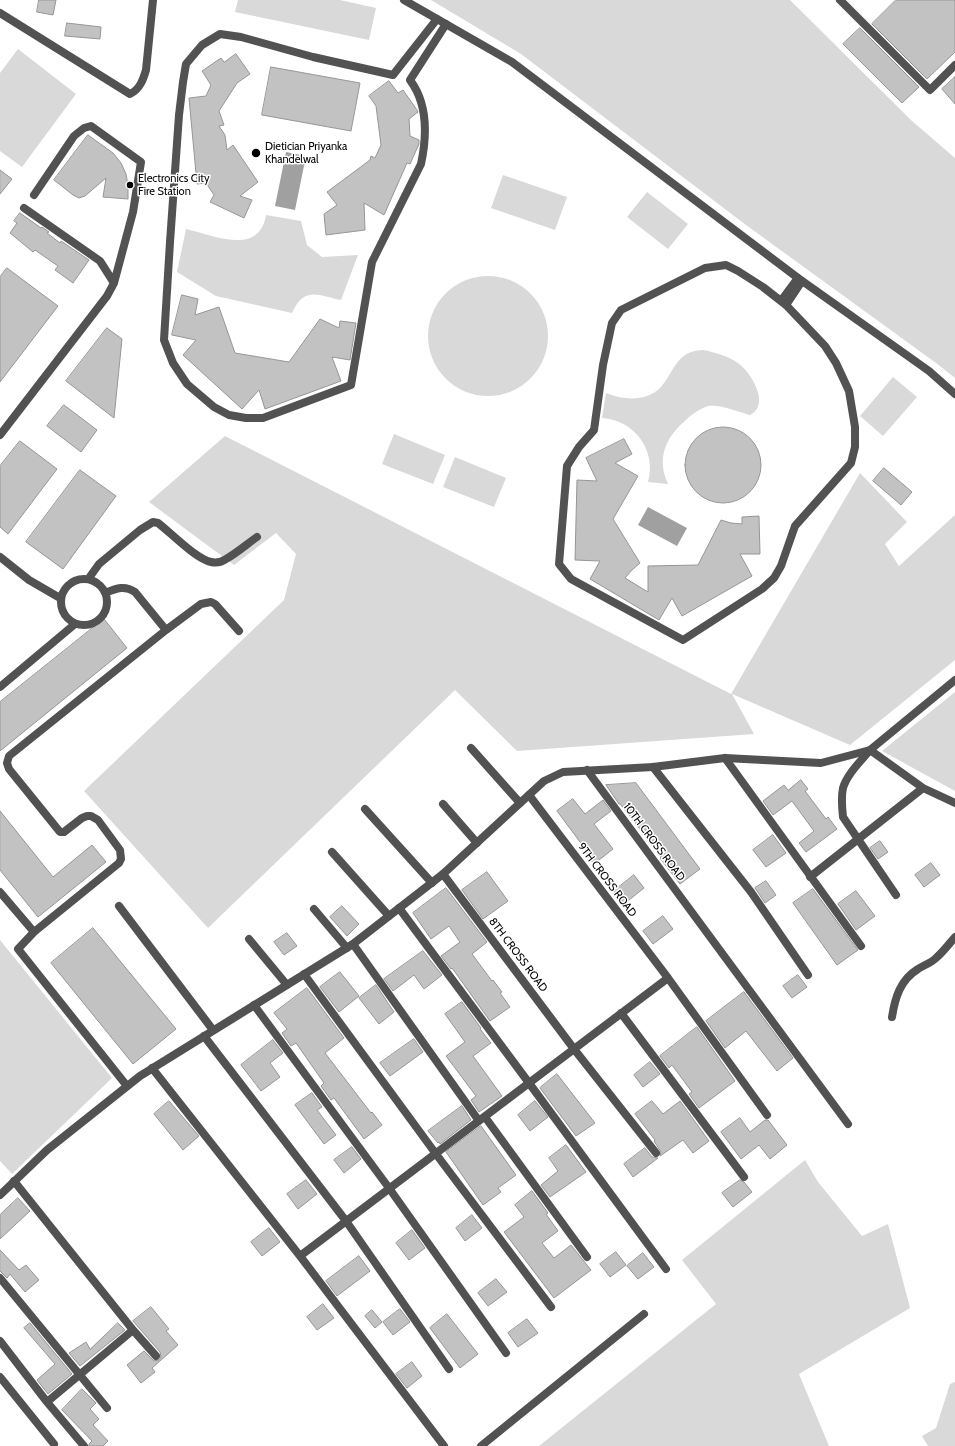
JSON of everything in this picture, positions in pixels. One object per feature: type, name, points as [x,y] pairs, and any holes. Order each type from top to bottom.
[{"type":"street","points":[[0,13],[130,94],[136,91],[146,70],[153,0]]},
{"type":"street","points":[[404,0],[512,62],[800,279],[929,371],[955,394]]},
{"type":"street","points":[[840,0],[930,90],[955,65]]},
{"type":"street","points":[[438,19],[393,75],[313,57],[241,37],[220,34],[202,45],[186,64],[179,115],[164,340],[173,363],[187,384],[221,411],[242,418],[263,418],[351,385],[372,262],[421,164],[424,151],[425,138],[423,112],[415,88],[410,80],[446,24]]},
{"type":"street","points":[[0,435],[107,296],[114,283],[133,212],[141,162],[91,126],[84,128],[74,136],[34,195]]},
{"type":"street","points":[[24,208],[100,261],[114,283]]},
{"type":"street","points":[[726,265],[751,279],[783,303],[825,346],[836,363],[849,391],[855,427],[855,447],[851,463],[795,526],[781,566],[774,578],[762,589],[683,640],[571,579],[559,564],[567,466],[579,447],[594,430],[603,365],[612,322],[621,310],[705,268],[726,265]]},
{"type":"street","points":[[783,303],[800,279]]},
{"type":"street","points":[[89,578],[99,564],[111,553],[140,530],[153,522],[158,523],[193,551],[211,562],[218,562],[226,559],[257,537]]},
{"type":"street","points":[[0,557],[29,580],[60,598]]},
{"type":"street","points":[[89,578],[102,586],[107,600],[106,608],[103,615],[97,621],[90,624],[75,624],[63,613],[60,606],[60,598],[68,584],[74,580],[89,578]]},
{"type":"street","points":[[105,593],[125,587],[135,592],[166,630]]},
{"type":"street","points":[[127,1086],[18,949],[34,932],[119,863],[121,859],[120,850],[98,820],[91,816],[82,818],[64,832],[60,832],[9,769],[8,762],[10,756],[166,630],[201,604],[211,602],[215,604],[239,631]]},
{"type":"street","points":[[0,687],[75,624]]},
{"type":"street","points":[[896,895],[843,817],[843,788],[852,772],[870,750],[955,680]]},
{"type":"street","points":[[471,748],[520,803]]},
{"type":"street","points":[[0,1195],[47,1150],[127,1086],[152,1068],[350,946],[443,874],[544,781],[563,772],[653,767],[725,758],[821,763],[870,750]]},
{"type":"street","points":[[870,750],[923,788],[955,803]]},
{"type":"street","points":[[725,758],[861,946]]},
{"type":"street","points":[[653,767],[751,892],[808,975]]},
{"type":"street","name":"10TH CROSS ROAD","points":[[587,770],[848,1124]]},
{"type":"street","points":[[810,877],[923,788]]},
{"type":"street","name":"9TH CROSS ROAD","points":[[529,795],[668,978],[766,1115]]},
{"type":"street","points":[[443,804],[477,843]]},
{"type":"street","points":[[365,809],[432,882]]},
{"type":"street","points":[[332,852],[389,916]]},
{"type":"street","name":"8TH CROSS ROAD","points":[[443,874],[574,1049],[656,1153]]},
{"type":"street","points":[[0,892],[34,932]]},
{"type":"street","points":[[118,906],[213,1030]]},
{"type":"street","points":[[399,908],[666,1269]]},
{"type":"street","points":[[314,909],[350,946],[587,1257]]},
{"type":"street","points":[[892,1017],[894,1002],[905,980],[912,973],[937,958],[955,937]]},
{"type":"street","points":[[249,939],[287,985]]},
{"type":"street","points":[[304,974],[436,1154],[551,1307]]},
{"type":"street","points":[[300,1256],[668,978]]},
{"type":"street","points":[[254,1005],[389,1188],[506,1353]]},
{"type":"street","points":[[621,1013],[744,1177]]},
{"type":"street","points":[[204,1036],[346,1221],[449,1369]]},
{"type":"street","points":[[152,1068],[300,1256],[444,1446]]},
{"type":"street","points":[[14,1181],[156,1356]]},
{"type":"street","points":[[0,1278],[107,1408]]},
{"type":"street","points":[[481,1446],[644,1314]]},
{"type":"street","points":[[47,1402],[134,1330]]},
{"type":"street","points":[[0,1341],[47,1402],[84,1446]]},
{"type":"street","points":[[0,1377],[54,1444]]},
{"type":"shaded area","points":[[238,0],[340,0],[376,8],[369,40],[235,12]]},
{"type":"shaded area","points":[[431,0],[790,0],[912,121],[955,158],[955,378],[746,225],[521,54]]},
{"type":"shaded area","points":[[18,49],[76,94],[22,167],[0,151],[0,73]]},
{"type":"shaded area","points":[[286,152],[306,156],[295,210],[275,206]]},
{"type":"shaded area","points":[[503,175],[567,197],[555,230],[491,208]]},
{"type":"shaded area","points":[[647,192],[688,224],[668,249],[627,217]]},
{"type":"shaded area","points":[[266,215],[301,221],[307,245],[322,257],[358,255],[341,300],[312,294],[301,299],[292,313],[216,296],[177,272],[186,229],[221,238],[234,240],[245,239],[254,236],[262,228]]},
{"type":"shaded area","points":[[488,276],[511,280],[531,293],[544,313],[548,336],[544,359],[531,379],[511,392],[488,396],[465,392],[445,379],[432,359],[428,336],[432,313],[445,293],[465,280]]},
{"type":"shaded area","points":[[703,350],[725,356],[743,367],[757,389],[759,404],[756,410],[750,415],[718,406],[708,406],[694,413],[673,433],[665,448],[663,465],[668,484],[648,482],[650,470],[649,459],[646,448],[640,439],[624,424],[614,420],[602,418],[606,393],[627,398],[641,398],[648,396],[660,388],[681,358],[694,351]]},
{"type":"shaded area","points":[[893,377],[917,397],[883,436],[860,416]]},
{"type":"shaded area","points":[[394,434],[445,455],[433,484],[382,464]]},
{"type":"shaded area","points":[[225,436],[731,694],[860,473],[907,522],[885,544],[899,566],[955,515],[955,660],[850,745],[732,694],[754,734],[517,751],[455,690],[208,928],[84,791],[284,600],[296,554],[276,533],[234,565],[149,502]]},
{"type":"shaded area","points":[[455,457],[506,478],[494,507],[443,487]]},
{"type":"shaded area","points":[[648,507],[687,528],[677,546],[638,525]]},
{"type":"shaded area","points":[[955,692],[955,791],[882,751]]},
{"type":"shaded area","points":[[0,940],[112,1078],[12,1174],[0,1161]]},
{"type":"shaded area","points":[[805,1160],[818,1182],[862,1236],[888,1224],[910,1308],[799,1374],[829,1446],[539,1446],[716,1304],[682,1260]]},
{"type":"shaded area","points":[[955,1382],[955,1446],[928,1446],[922,1436],[936,1428],[950,1384]]},
{"type":"building","points":[[39,0],[56,0],[53,15],[37,12]]},
{"type":"building","points":[[896,0],[955,0],[955,52],[927,79],[872,24]]},
{"type":"building","points":[[67,23],[101,27],[100,39],[65,36]]},
{"type":"building","points":[[860,28],[919,87],[902,103],[843,44]]},
{"type":"building","points":[[236,54],[250,74],[237,83],[219,111],[224,125],[219,126],[225,135],[227,150],[233,145],[258,182],[240,196],[252,200],[244,218],[210,202],[214,195],[206,183],[197,184],[189,98],[206,96],[211,85],[202,71],[221,58],[224,62]]},
{"type":"building","points":[[271,67],[360,83],[351,131],[262,115]]},
{"type":"building","points":[[955,77],[955,104],[942,89]]},
{"type":"building","points":[[389,81],[398,93],[403,90],[418,112],[409,119],[410,136],[419,140],[419,144],[410,164],[407,163],[384,215],[364,203],[365,230],[326,235],[324,214],[337,205],[327,192],[370,160],[371,156],[375,158],[381,145],[376,106],[369,96]]},
{"type":"building","points":[[88,135],[113,153],[121,163],[126,174],[128,199],[103,197],[106,178],[85,196],[79,198],[54,180]]},
{"type":"building","points":[[0,170],[12,179],[0,194]]},
{"type":"building","points":[[20,213],[49,232],[47,233],[60,243],[61,241],[89,260],[73,283],[55,270],[58,266],[35,250],[33,252],[10,233],[17,223],[14,221]]},
{"type":"building","points":[[7,268],[58,306],[0,382],[0,277]]},
{"type":"building","points":[[182,295],[198,299],[195,315],[219,307],[235,353],[289,362],[320,319],[339,328],[340,321],[356,323],[350,360],[332,357],[341,381],[265,409],[259,390],[242,409],[183,355],[196,340],[172,335]]},
{"type":"building","points":[[107,328],[122,339],[114,418],[66,381]]},
{"type":"building","points":[[64,405],[97,430],[81,452],[47,426]]},
{"type":"building","points":[[723,427],[737,430],[750,438],[758,451],[761,465],[758,479],[750,492],[737,500],[723,503],[709,500],[696,492],[688,479],[685,465],[688,451],[696,438],[709,430]]},
{"type":"building","points":[[624,439],[632,454],[615,463],[638,476],[613,519],[640,563],[625,578],[648,592],[648,566],[698,565],[721,520],[742,524],[742,517],[759,516],[760,554],[740,554],[752,576],[682,616],[672,598],[659,620],[590,579],[600,561],[575,560],[577,480],[597,481],[586,458]]},
{"type":"building","points":[[20,441],[57,469],[8,534],[0,527],[0,466]]},
{"type":"building","points":[[884,468],[912,492],[901,505],[873,481]]},
{"type":"building","points":[[80,470],[116,496],[63,569],[26,542]]},
{"type":"building","points":[[104,619],[127,648],[0,751],[0,702]]},
{"type":"building","points":[[801,780],[808,789],[805,791],[826,819],[828,817],[837,829],[806,852],[799,843],[814,831],[792,801],[773,815],[763,801],[784,785],[788,790]]},
{"type":"building","points":[[636,783],[700,869],[680,884],[606,785]]},
{"type":"building","points":[[573,799],[585,814],[603,800],[611,811],[594,824],[613,849],[594,864],[584,852],[586,850],[557,811]]},
{"type":"building","points":[[0,811],[53,877],[92,845],[106,862],[38,917],[0,870]]},
{"type":"building","points":[[773,835],[786,853],[766,867],[753,850]]},
{"type":"building","points":[[880,841],[888,852],[878,859],[870,848]]},
{"type":"building","points":[[931,863],[940,875],[924,887],[915,875]]},
{"type":"building","points":[[487,872],[508,901],[483,919],[462,890]]},
{"type":"building","points":[[634,875],[644,888],[624,904],[614,891]]},
{"type":"building","points":[[766,881],[776,895],[765,903],[755,888]]},
{"type":"building","points":[[446,888],[487,942],[472,954],[502,992],[500,993],[510,1007],[490,1021],[452,968],[451,969],[441,956],[460,942],[449,926],[431,939],[413,913]]},
{"type":"building","points":[[813,889],[858,950],[837,965],[793,903]]},
{"type":"building","points":[[856,891],[875,916],[856,930],[838,904]]},
{"type":"building","points":[[342,906],[359,924],[347,936],[330,917]]},
{"type":"building","points":[[663,916],[673,929],[653,944],[643,931]]},
{"type":"building","points":[[93,928],[176,1029],[133,1064],[51,963]]},
{"type":"building","points":[[287,933],[297,946],[284,955],[274,942]]},
{"type":"building","points":[[423,951],[442,975],[424,989],[414,975],[393,991],[384,979]]},
{"type":"building","points":[[340,972],[359,996],[339,1012],[320,987]]},
{"type":"building","points":[[798,975],[807,987],[792,998],[783,986]]},
{"type":"building","points":[[376,985],[394,1012],[379,1024],[359,998]]},
{"type":"building","points":[[307,988],[344,1038],[325,1053],[382,1125],[364,1139],[334,1098],[331,1100],[321,1086],[324,1083],[296,1043],[291,1046],[282,1033],[287,1029],[274,1013]]},
{"type":"building","points":[[744,992],[793,1058],[777,1071],[746,1031],[725,1048],[706,1021]]},
{"type":"building","points":[[462,1002],[491,1043],[473,1056],[502,1096],[479,1112],[471,1100],[476,1096],[446,1056],[465,1042],[445,1014]]},
{"type":"building","points":[[697,1027],[735,1081],[699,1108],[689,1094],[692,1092],[672,1065],[669,1068],[660,1056]]},
{"type":"building","points":[[414,1039],[423,1052],[390,1076],[380,1063]]},
{"type":"building","points":[[273,1040],[283,1053],[270,1063],[280,1077],[261,1091],[241,1065]]},
{"type":"building","points":[[650,1062],[660,1074],[643,1087],[634,1075]]},
{"type":"building","points":[[557,1074],[595,1123],[576,1136],[540,1088]]},
{"type":"building","points":[[312,1093],[322,1107],[317,1110],[336,1135],[324,1144],[295,1105]]},
{"type":"building","points":[[169,1101],[199,1136],[183,1150],[154,1114]]},
{"type":"building","points":[[535,1101],[548,1117],[530,1131],[518,1115]]},
{"type":"building","points":[[652,1101],[663,1114],[680,1101],[709,1141],[693,1153],[683,1140],[660,1156],[661,1152],[654,1141],[655,1140],[635,1114]]},
{"type":"building","points":[[462,1106],[471,1120],[440,1144],[439,1142],[438,1143],[428,1131]]},
{"type":"building","points":[[740,1118],[750,1132],[765,1120],[768,1120],[787,1145],[770,1159],[759,1145],[741,1159],[721,1132]]},
{"type":"building","points":[[481,1126],[516,1175],[498,1188],[501,1192],[483,1205],[446,1152]]},
{"type":"building","points":[[566,1145],[586,1172],[550,1197],[541,1185],[558,1171],[549,1158]]},
{"type":"building","points":[[352,1147],[361,1159],[344,1173],[334,1160]]},
{"type":"building","points":[[645,1148],[652,1157],[658,1158],[633,1177],[624,1164]]},
{"type":"building","points":[[306,1180],[317,1194],[298,1209],[287,1194]]},
{"type":"building","points":[[740,1180],[744,1182],[752,1192],[733,1207],[722,1193]]},
{"type":"building","points":[[532,1191],[548,1213],[546,1214],[558,1231],[542,1243],[554,1258],[571,1245],[591,1270],[554,1298],[504,1232],[524,1217],[515,1205]]},
{"type":"building","points":[[18,1198],[30,1211],[0,1239],[0,1215]]},
{"type":"building","points":[[472,1215],[482,1228],[465,1241],[456,1228]]},
{"type":"building","points":[[269,1228],[280,1242],[262,1256],[251,1242]]},
{"type":"building","points":[[412,1230],[425,1248],[409,1260],[396,1243]]},
{"type":"building","points":[[0,1250],[19,1270],[26,1265],[39,1280],[25,1292],[10,1274],[7,1278],[0,1271]]},
{"type":"building","points":[[616,1252],[626,1265],[610,1277],[600,1264]]},
{"type":"building","points":[[643,1253],[654,1267],[638,1279],[627,1266]]},
{"type":"building","points":[[359,1256],[370,1271],[337,1296],[326,1281]]},
{"type":"building","points":[[496,1279],[507,1292],[488,1306],[478,1293]]},
{"type":"building","points":[[323,1304],[334,1318],[317,1330],[307,1317]]},
{"type":"building","points":[[151,1307],[169,1329],[166,1331],[178,1345],[152,1368],[155,1372],[141,1383],[127,1365],[144,1351],[154,1361],[159,1360],[161,1357],[160,1352],[133,1321]]},
{"type":"building","points":[[400,1309],[410,1322],[393,1335],[383,1322]]},
{"type":"building","points":[[372,1310],[382,1322],[375,1328],[365,1316]]},
{"type":"building","points":[[447,1314],[478,1354],[460,1368],[430,1328]]},
{"type":"building","points":[[527,1319],[538,1333],[518,1347],[508,1333]]},
{"type":"building","points":[[30,1323],[72,1374],[48,1394],[37,1380],[55,1364],[24,1328]]},
{"type":"building","points":[[118,1323],[125,1330],[80,1366],[69,1353],[86,1342],[90,1349]]},
{"type":"building","points":[[412,1362],[422,1376],[407,1388],[396,1374]]},
{"type":"building","points":[[82,1389],[96,1403],[90,1409],[99,1419],[93,1425],[108,1441],[103,1446],[89,1446],[92,1441],[62,1410]]},
{"type":"place","name":"Dietician Priyanka Khandelwal","points":[[256,153]]},
{"type":"place","name":"Electronics City Fire Station","points":[[130,185]]}]
